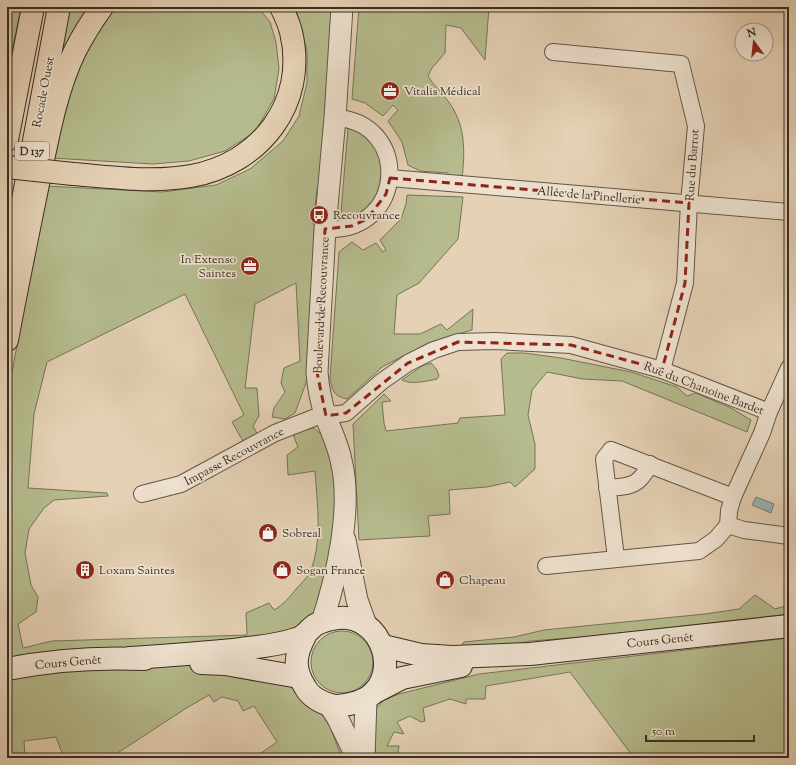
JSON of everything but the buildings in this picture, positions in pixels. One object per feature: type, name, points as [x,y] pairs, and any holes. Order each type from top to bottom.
[{"type":"main road","name":"D 137","points":[[7,140],[33,7]]},
{"type":"main road","name":"Rocade Ouest","points":[[7,295],[59,7]]},
{"type":"main road","name":"D 137","points":[[7,340],[29,225],[62,83],[74,52],[102,7]]},
{"type":"main road","points":[[7,167],[73,174],[156,180],[185,177],[208,172],[224,166],[250,152],[261,141],[280,116],[289,93],[294,68],[294,56],[292,37],[281,11]]},
{"type":"main road","points":[[340,617],[354,619],[366,625],[376,634],[383,646],[386,658],[385,671],[381,683],[370,696],[344,706],[330,705],[316,699],[306,690],[299,677],[296,663],[298,649],[304,636],[314,626],[340,617]]},
{"type":"main road","name":"Cours Genêt","points":[[370,696],[402,678],[431,671],[530,654],[789,626]]},
{"type":"main road","points":[[130,658],[202,653],[266,646],[304,636]]},
{"type":"main road","name":"Cours Genêt","points":[[383,646],[421,655],[452,657],[530,654]]},
{"type":"main road","name":"Cours Genêt","points":[[7,669],[96,658],[130,658]]},
{"type":"main road","points":[[130,658],[225,664],[299,677]]},
{"type":"street","name":"Boulevard de Recouvrance","points":[[322,622],[343,534],[345,490],[342,461],[326,416],[317,372],[325,229],[335,118],[342,7]]},
{"type":"street","name":"Rue du Barrot","points":[[553,52],[681,64],[696,126],[689,203],[685,283],[662,370]]},
{"type":"street","points":[[325,229],[336,229],[352,226],[367,219],[378,208],[386,194],[390,178],[389,162],[384,147],[374,134],[361,124],[346,119],[335,118]]},
{"type":"street","name":"Allée de la Pinellerie","points":[[390,178],[789,212]]},
{"type":"street","name":"Rue du Chanoine Bardet","points":[[326,416],[346,413],[381,382],[408,363],[434,350],[458,342],[495,341],[571,345],[662,370],[769,412],[762,433],[733,497],[729,511],[728,525]]},
{"type":"street","points":[[769,412],[789,368]]},
{"type":"street","name":"Impasse Recouvrance","points":[[142,494],[181,484],[275,433],[316,417],[326,416]]},
{"type":"street","points":[[616,558],[604,459],[611,450],[733,497]]},
{"type":"street","points":[[607,488],[629,486],[643,477],[650,464]]},
{"type":"street","points":[[546,566],[699,551],[716,539],[728,525],[744,530],[789,536]]},
{"type":"street","points":[[343,534],[357,600],[366,625]]},
{"type":"street","points":[[364,758],[370,696]]},
{"type":"street","points":[[330,705],[358,758]]},
{"type":"highlighted area","points":[[390,178],[689,203],[685,283],[662,370],[571,345],[458,342],[408,363],[346,413],[326,416],[317,372],[325,229],[352,226],[367,219],[386,194]]},
{"type":"green space","points":[[7,7],[21,7],[7,76]]},
{"type":"green space","points":[[64,7],[96,7],[50,83]]},
{"type":"green space","points":[[111,7],[258,7],[270,22],[276,42],[279,69],[274,99],[255,132],[225,151],[189,161],[153,164],[51,158],[76,66]]},
{"type":"green space","points":[[293,7],[336,7],[322,185],[317,189],[313,224],[319,225],[307,380],[295,413],[285,419],[272,417],[274,408],[285,392],[281,383],[284,368],[300,361],[296,283],[255,304],[245,388],[257,388],[259,416],[253,426],[258,435],[244,443],[232,422],[244,415],[185,294],[47,362],[34,414],[28,488],[107,493],[108,496],[54,500],[44,508],[29,529],[25,553],[31,585],[38,597],[36,612],[18,624],[23,648],[52,641],[247,635],[246,613],[269,603],[274,610],[280,606],[302,583],[310,572],[314,560],[318,535],[318,509],[315,471],[288,475],[287,455],[298,447],[294,437],[295,432],[314,428],[324,437],[336,469],[337,518],[327,587],[315,616],[293,632],[222,645],[132,647],[54,654],[7,663],[7,400],[46,186],[162,192],[216,185],[250,169],[283,141],[299,116],[307,83],[307,51],[297,13]]},
{"type":"green space","points":[[359,7],[489,7],[485,60],[461,28],[446,25],[445,53],[432,68],[428,76],[448,101],[458,119],[464,148],[462,179],[449,178],[448,173],[420,171],[408,165],[402,142],[388,121],[398,110],[393,105],[383,116],[365,103],[352,99]]},
{"type":"green space","points":[[348,128],[358,131],[371,139],[381,156],[385,174],[378,203],[340,224]]},
{"type":"green space","points":[[407,195],[463,197],[458,239],[419,283],[397,295],[394,334],[420,334],[441,324],[447,330],[473,309],[472,330],[428,343],[382,367],[347,399],[342,398],[334,392],[330,378],[339,252],[352,242],[363,250],[376,243],[383,252],[386,250],[380,240],[401,219],[406,204]]},
{"type":"green space","points":[[507,353],[524,353],[561,358],[631,372],[677,387],[687,396],[696,393],[731,408],[751,420],[747,432],[622,381],[583,379],[547,372],[532,390],[528,415],[535,444],[535,469],[515,487],[510,482],[487,487],[449,490],[450,514],[428,516],[430,536],[359,540],[353,424],[384,394],[391,401],[382,402],[386,431],[458,423],[460,418],[505,415],[501,359]]},
{"type":"green space","points":[[431,363],[437,370],[439,376],[437,379],[424,382],[410,382],[402,380],[422,366]]},
{"type":"green space","points":[[755,595],[775,609],[789,605],[789,614],[594,636],[531,641],[477,650],[459,649],[464,642],[514,637],[544,630],[705,614],[739,609]]},
{"type":"green space","points":[[342,631],[354,633],[364,640],[371,650],[373,662],[371,674],[364,684],[354,691],[342,693],[330,691],[320,684],[313,674],[311,662],[313,650],[320,640],[330,633]]},
{"type":"green space","points":[[789,638],[789,758],[634,758],[570,672],[486,686],[485,699],[466,699],[466,704],[450,699],[423,708],[425,721],[421,722],[410,716],[397,722],[404,734],[394,732],[387,746],[399,746],[398,752],[400,758],[379,758],[374,748],[376,709],[384,700],[399,694],[479,674]]},
{"type":"green space","points":[[180,665],[231,668],[281,678],[322,714],[330,727],[342,758],[254,758],[277,742],[254,706],[243,711],[238,701],[222,697],[214,702],[209,695],[116,754],[119,758],[64,758],[56,737],[24,741],[25,758],[7,758],[7,678],[45,671]]},
{"type":"water","points":[[756,497],[774,504],[771,513],[752,505]]},
{"type":"place","name":"Vitalis Médical","points":[[390,91]]},
{"type":"place","name":"Recouvrance","points":[[319,215]]},
{"type":"place","name":"In Extenso Saintes","points":[[250,266]]},
{"type":"place","name":"Sobreal","points":[[268,533]]},
{"type":"place","name":"Loxam Saintes","points":[[85,570]]},
{"type":"place","name":"Sogan France","points":[[282,570]]},
{"type":"place","name":"Chapeau","points":[[445,580]]}]
